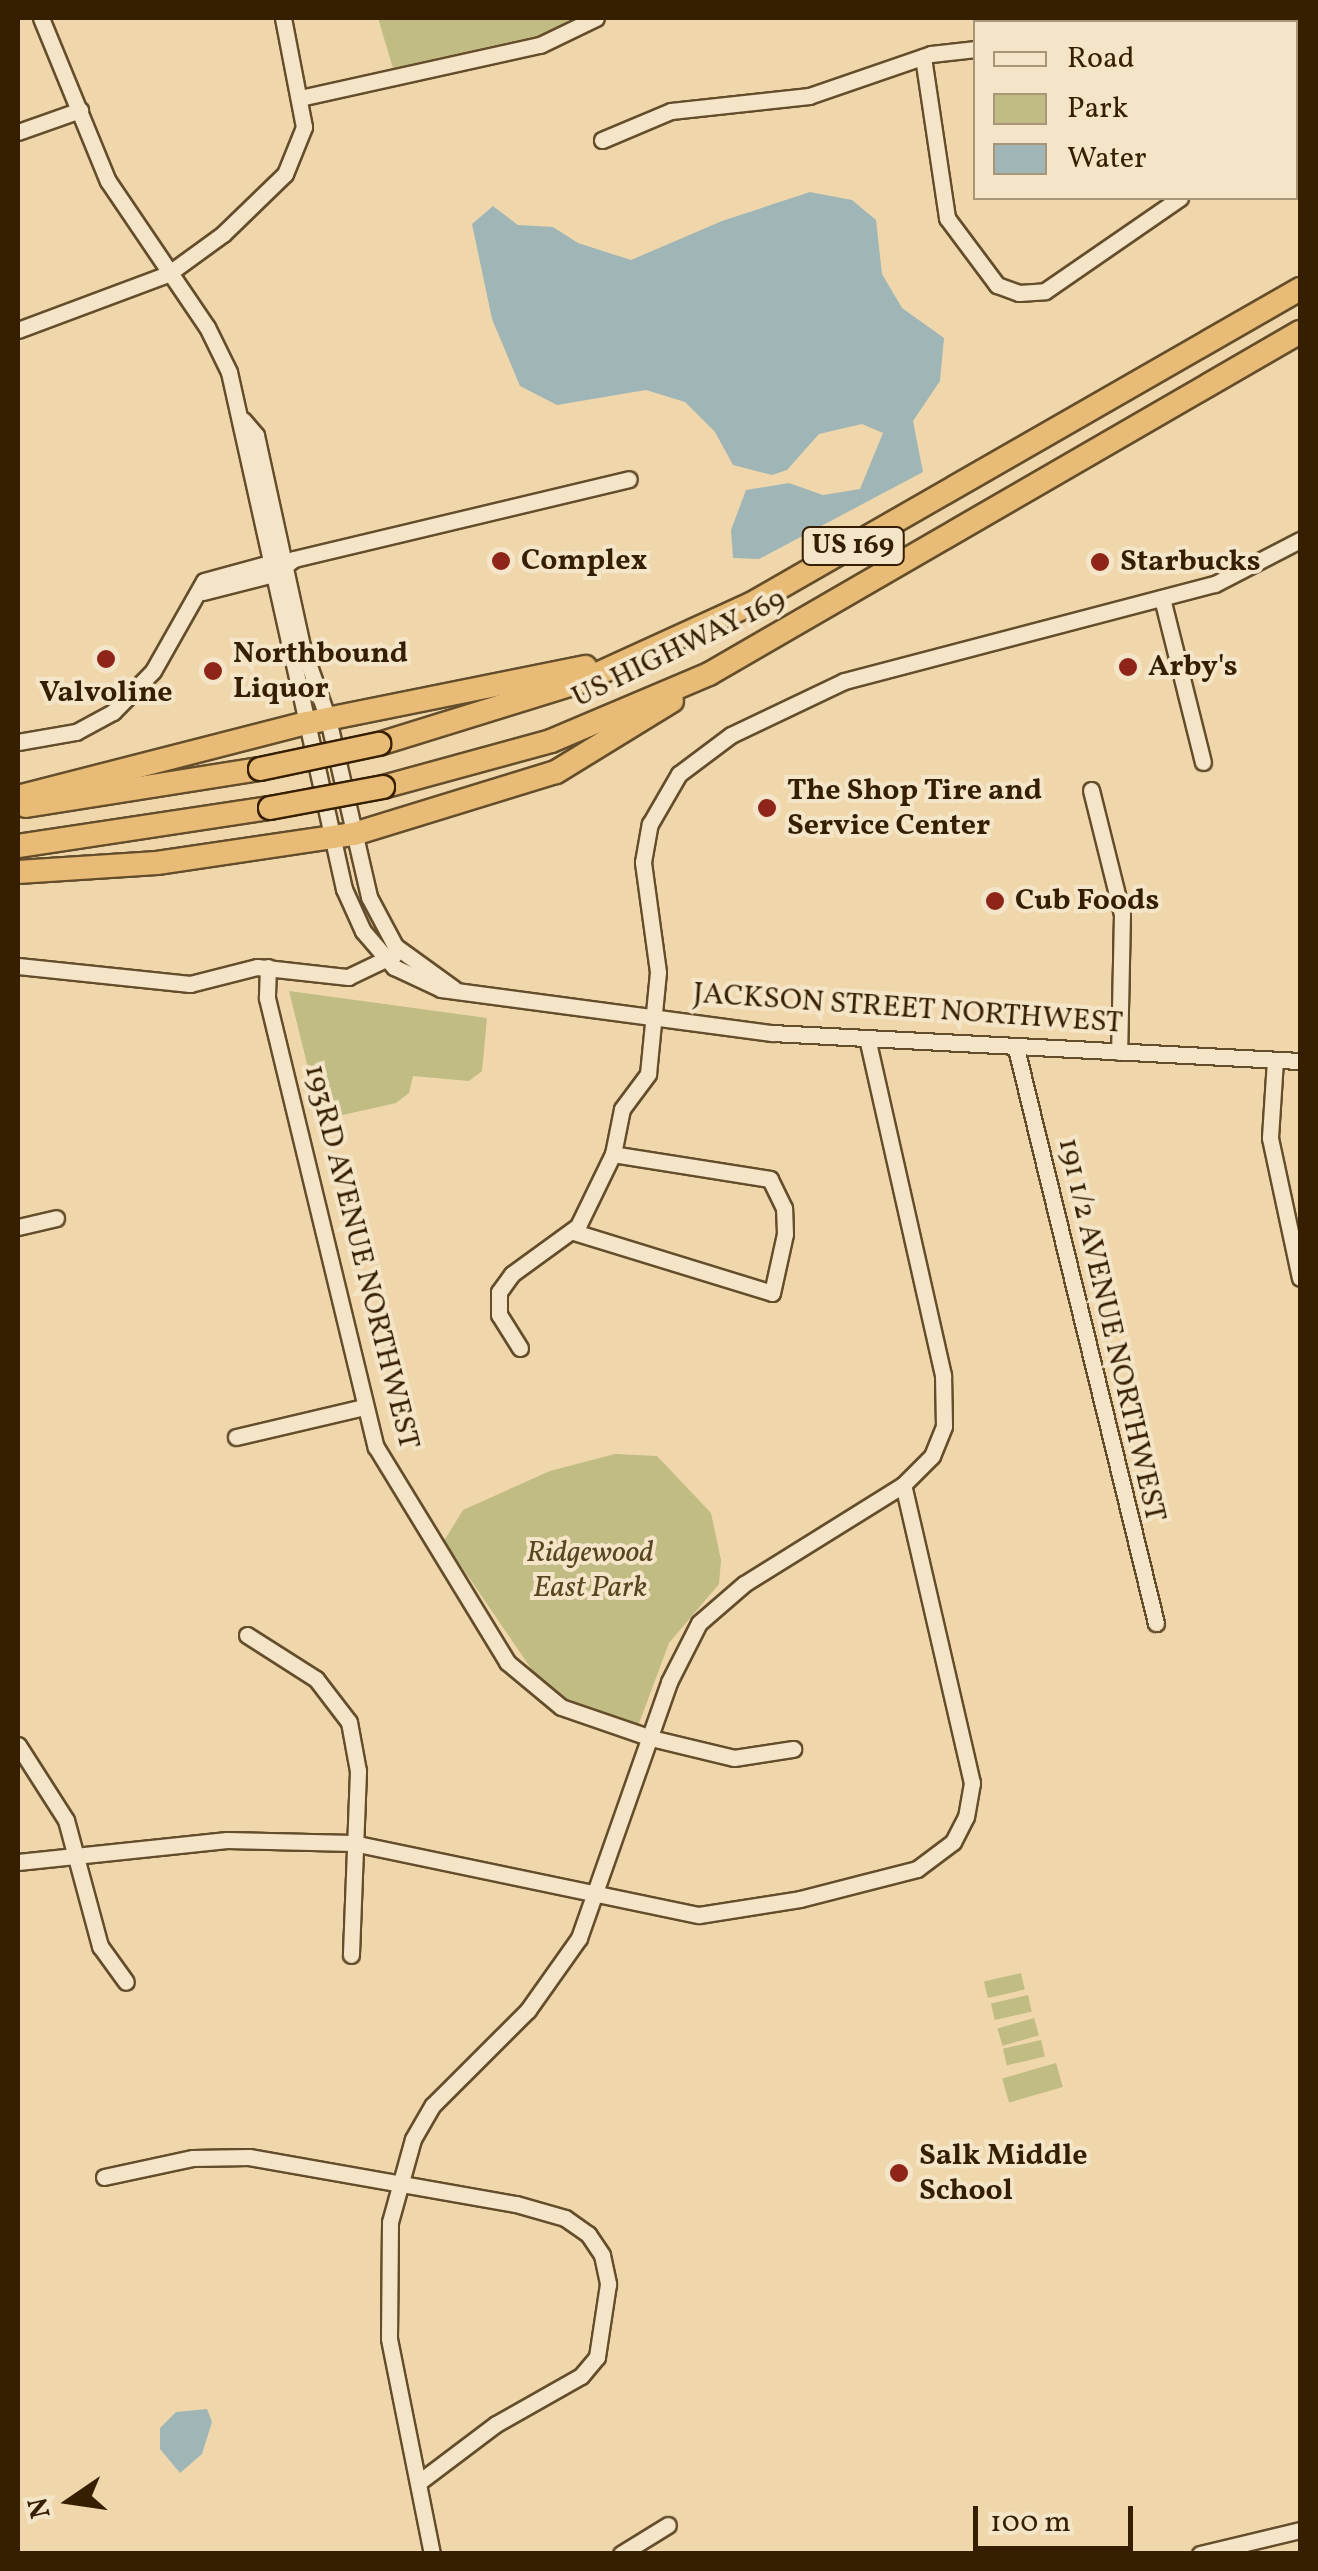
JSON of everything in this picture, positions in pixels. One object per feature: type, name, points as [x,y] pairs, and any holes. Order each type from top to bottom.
[{"type":"highway","name":"US HIGHWAY 169","points":[[18,808],[260,770],[379,744],[537,698],[694,632],[1300,289]]},
{"type":"highway","name":"US HIGHWAY 169","points":[[18,846],[384,787],[536,746],[709,674],[1300,332]]},
{"type":"highway","points":[[18,797],[318,721],[602,663],[694,632]]},
{"type":"highway","points":[[18,872],[156,863],[343,836],[556,772],[709,674]]},
{"type":"street","points":[[40,18],[108,181],[216,342],[243,420],[256,435],[276,565],[314,693],[318,721]]},
{"type":"street","points":[[18,330],[168,274],[223,234],[294,162],[303,140],[300,98],[283,18]]},
{"type":"street","points":[[300,98],[540,45],[596,18]]},
{"type":"street","points":[[602,140],[671,111],[809,96],[923,57],[973,49]]},
{"type":"street","points":[[923,57],[947,218],[997,285],[1019,293],[1045,291],[1177,200]]},
{"type":"street","points":[[18,132],[80,110]]},
{"type":"street","points":[[18,742],[76,732],[124,704],[203,592],[276,565],[629,479]]},
{"type":"street","points":[[520,1348],[499,1315],[499,1292],[512,1274],[574,1232],[614,1154],[622,1110],[648,1074],[658,972],[643,880],[645,843],[666,790],[693,760],[844,681],[1230,579],[1300,540]]},
{"type":"street","points":[[1162,598],[1202,762]]},
{"type":"street","name":"JACKSON STREET NORTHWEST","points":[[318,721],[346,799],[343,836],[356,918],[422,983],[868,1040],[1300,1061]]},
{"type":"street","name":"JACKSON STREET NORTHWEST","points":[[318,721],[325,804],[343,836]]},
{"type":"street","points":[[1090,790],[1122,914],[1120,1052]]},
{"type":"street","points":[[18,966],[190,984],[268,967],[348,978],[393,955]]},
{"type":"street","name":"193RD AVENUE NORTHWEST","points":[[268,967],[267,998],[364,1408],[393,1481],[518,1676],[561,1707],[651,1738],[734,1758],[794,1748]]},
{"type":"street","points":[[432,2554],[422,2480],[390,2338],[389,2246],[398,2182],[434,2104],[542,1993],[599,1895],[678,1659],[712,1609],[903,1485],[940,1442],[945,1393],[868,1040]]},
{"type":"street","name":"191 1/2 AVENUE NORTHWEST","points":[[1016,1048],[1156,1624]]},
{"type":"street","points":[[1275,1060],[1270,1138],[1300,1278]]},
{"type":"street","points":[[574,1232],[772,1293],[785,1234],[784,1208],[770,1179],[614,1154]]},
{"type":"street","points":[[18,1227],[56,1218]]},
{"type":"street","points":[[236,1437],[364,1408]]},
{"type":"street","points":[[18,1862],[227,1840],[354,1843],[699,1915],[783,1902],[917,1869],[953,1842],[966,1818],[968,1752],[903,1485]]},
{"type":"street","points":[[247,1635],[316,1679],[349,1722],[358,1771],[351,1955]]},
{"type":"street","points":[[18,1744],[60,1806],[100,1946],[126,1982]]},
{"type":"street","points":[[104,2178],[175,2160],[229,2156],[398,2182],[565,2218],[596,2244],[608,2284],[606,2331],[590,2367],[422,2480]]},
{"type":"street","points":[[621,2554],[668,2525]]},
{"type":"street","points":[[1200,2554],[1300,2530]]},
{"type":"green space","points":[[378,18],[572,18],[549,33],[393,68]]},
{"type":"green space","points":[[289,991],[487,1018],[482,1071],[469,1081],[413,1076],[409,1093],[396,1103],[338,1116],[316,1100]]},
{"type":"green space","name":"Ridgewood East Park","points":[[615,1454],[657,1456],[711,1513],[721,1560],[719,1584],[669,1643],[638,1726],[559,1697],[532,1670],[444,1541],[463,1510],[550,1471]]},
{"type":"green space","points":[[1021,1973],[1025,1990],[988,1998],[984,1982]]},
{"type":"green space","points":[[1028,1995],[1032,2012],[995,2020],[991,2004]]},
{"type":"green space","points":[[1034,2018],[1039,2035],[1002,2046],[997,2028]]},
{"type":"green space","points":[[1041,2040],[1045,2057],[1007,2065],[1003,2049]]},
{"type":"green space","points":[[1056,2063],[1063,2087],[1009,2102],[1002,2078]]},
{"type":"water","points":[[810,192],[852,200],[876,220],[882,274],[902,308],[944,338],[940,381],[913,421],[923,472],[759,559],[733,558],[731,530],[746,490],[789,483],[823,495],[860,489],[883,433],[862,424],[819,434],[787,470],[772,475],[733,465],[715,432],[685,402],[646,390],[557,405],[520,386],[492,319],[472,224],[493,206],[518,225],[553,227],[578,243],[631,260],[722,221]]},
{"type":"water","points":[[207,2409],[212,2422],[202,2454],[180,2473],[160,2449],[160,2428],[176,2412]]},
{"type":"place","name":"Complex","points":[[501,561]]},
{"type":"place","name":"Starbucks","points":[[1100,562]]},
{"type":"place","name":"Valvoline","points":[[106,659]]},
{"type":"place","name":"Arby's","points":[[1128,667]]},
{"type":"place","name":"Northbound Liquor","points":[[213,671]]},
{"type":"place","name":"The Shop Tire and Service Center","points":[[767,808]]},
{"type":"place","name":"Cub Foods","points":[[995,901]]},
{"type":"place","name":"Salk Middle School","points":[[899,2173]]}]
